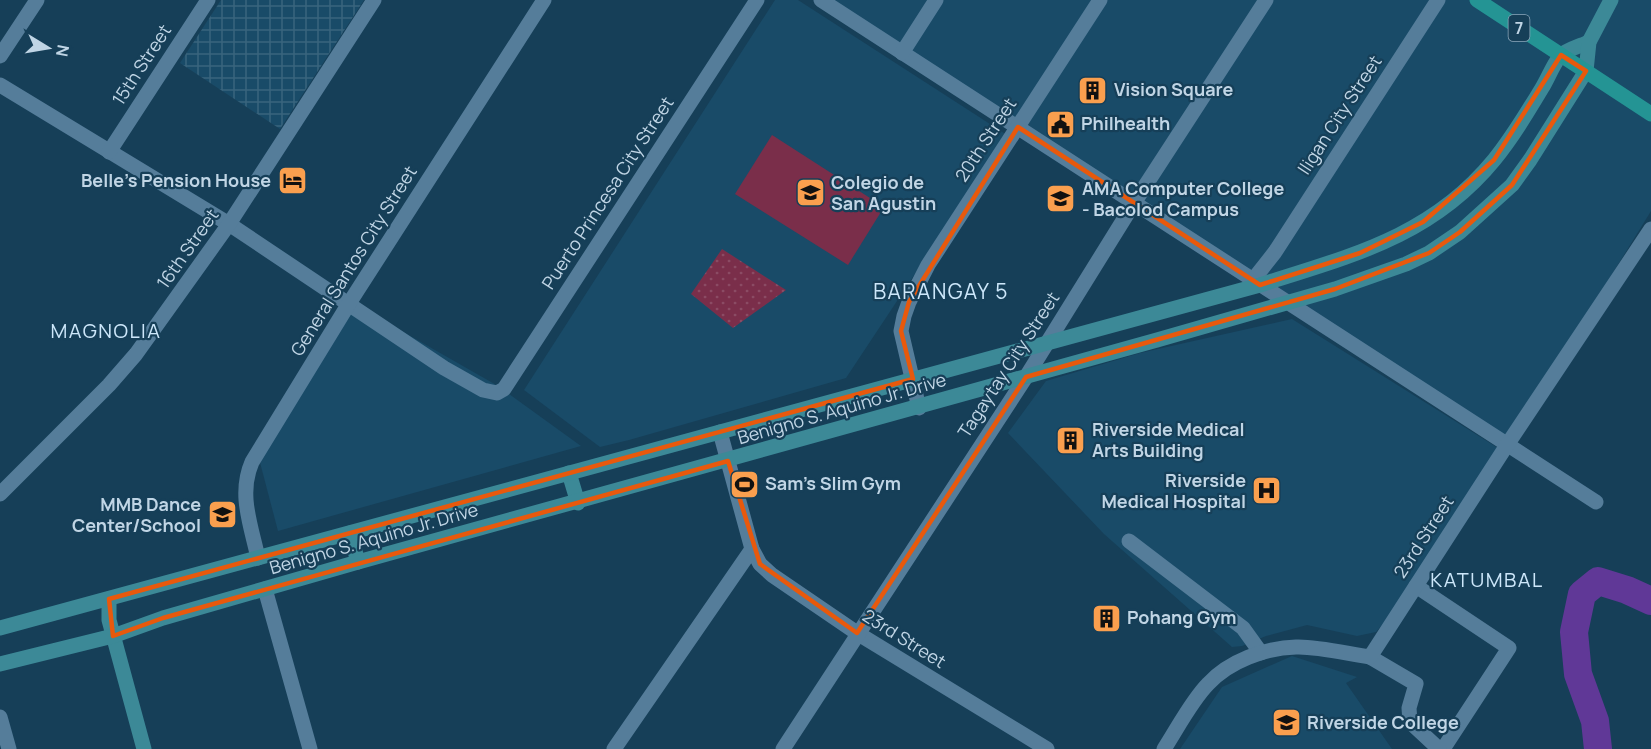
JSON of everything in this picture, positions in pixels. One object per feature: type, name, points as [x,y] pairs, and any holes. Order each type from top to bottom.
[{"type":"main road","name":"7","points":[[1477,0],[1651,114]]},
{"type":"main road","name":"Benigno S. Aquino Jr. Drive","points":[[0,664],[113,636],[163,618],[358,562],[920,408],[1288,303],[1406,264],[1429,253],[1460,232],[1512,185],[1586,71],[1589,42],[1611,0]]},
{"type":"main road","points":[[1561,55],[1589,42]]},
{"type":"main road","name":"Benigno S. Aquino Jr. Drive","points":[[0,628],[913,380],[1360,253],[1402,235],[1443,210],[1482,174],[1518,129],[1561,55]]},
{"type":"main road","points":[[569,473],[578,503]]},
{"type":"main road","points":[[350,533],[358,562]]},
{"type":"main road","points":[[109,599],[108,620],[144,749]]},
{"type":"street","points":[[0,56],[37,0]]},
{"type":"street","name":"15th Street","points":[[109,152],[208,0]]},
{"type":"street","name":"16th Street","points":[[0,494],[110,385],[136,354],[229,224],[374,0]]},
{"type":"street","name":"General Santos City Street","points":[[258,558],[244,495],[246,477],[252,462],[348,305],[544,0]]},
{"type":"street","name":"Puerto Princesa City Street","points":[[348,305],[444,368],[483,390],[497,393],[504,389],[757,0]]},
{"type":"street","points":[[821,0],[1596,502]]},
{"type":"street","points":[[902,52],[936,0]]},
{"type":"street","name":"20th Street","points":[[920,408],[901,331],[909,302],[928,265],[1100,0]]},
{"type":"street","name":"Tagaytay City Street","points":[[783,749],[1026,377],[1134,203],[1266,0]]},
{"type":"street","name":"Iligan City Street","points":[[1257,282],[1438,0]]},
{"type":"street","points":[[0,85],[229,224],[348,305]]},
{"type":"street","name":"23rd Street","points":[[1370,657],[1507,445],[1651,229]]},
{"type":"street","points":[[614,749],[752,549],[720,432]]},
{"type":"street","points":[[1129,542],[1243,628],[1262,653]]},
{"type":"street","name":"23rd Street","points":[[752,549],[760,564],[772,575],[857,633],[1047,749]]},
{"type":"street","points":[[1416,586],[1509,648],[1443,749]]},
{"type":"street","points":[[265,589],[310,749]]},
{"type":"street","points":[[1164,749],[1207,684],[1223,670],[1262,653],[1296,647],[1370,657],[1416,684],[1409,708],[1410,722],[1439,749]]},
{"type":"street","points":[[0,717],[9,749]]},
{"type":"highlighted area","points":[[1561,55],[1586,71],[1512,185],[1460,232],[1429,253],[1335,289],[1026,377],[857,633],[760,564],[728,461],[163,618],[113,636],[109,599],[913,379],[901,331],[909,302],[1018,127],[1260,285],[1360,253],[1423,222],[1494,160]]},
{"type":"shaded area","points":[[221,0],[364,0],[280,129],[180,63]]},
{"type":"shaded area","name":"Colegio de San Agustin","points":[[775,0],[798,0],[1007,135],[846,378],[600,447],[524,390]]},
{"type":"shaded area","points":[[821,0],[1651,0],[1651,211],[1507,445]]},
{"type":"shaded area","points":[[772,135],[884,207],[848,265],[735,194]]},
{"type":"shaded area","points":[[722,249],[786,290],[733,328],[691,294]]},
{"type":"shaded area","points":[[356,305],[498,386],[581,446],[278,531],[257,451]]},
{"type":"shaded area","name":"Riverside Medical Hospital","points":[[1292,319],[1498,448],[1395,610],[1376,632],[1357,636],[1307,625],[1266,636],[1242,646],[1232,647],[1104,534],[1008,433],[1046,381],[1140,353]]},
{"type":"shaded area","name":"Riverside College","points":[[1292,656],[1357,677],[1346,683],[1392,749],[1180,749],[1222,687]]},
{"type":"waterway","points":[[1598,749],[1595,721],[1578,674],[1574,632],[1582,594],[1598,581],[1627,590],[1651,601]]},
{"type":"place","name":"Vision Square","points":[[1093,90]]},
{"type":"place","name":"Philhealth","points":[[1060,124]]},
{"type":"place","name":"Belle's Pension House","points":[[292,181]]},
{"type":"place","name":"Colegio de San Agustin","points":[[810,193]]},
{"type":"place","name":"AMA Computer College - Bacolod Campus","points":[[1061,199]]},
{"type":"place","name":"Riverside Medical Arts Building","points":[[1071,440]]},
{"type":"place","name":"Sam's Slim Gym","points":[[744,484]]},
{"type":"place","name":"Riverside Medical Hospital","points":[[1267,491]]},
{"type":"place","name":"MMB Dance Center/School","points":[[222,515]]},
{"type":"place","name":"Pohang Gym","points":[[1106,618]]},
{"type":"place","name":"Riverside College","points":[[1286,723]]},
{"type":"district","name":"BARANGAY 5","points":[[941,292]]},
{"type":"district","name":"MAGNOLIA","points":[[106,331]]},
{"type":"district","name":"KATUMBAL","points":[[1487,580]]}]
